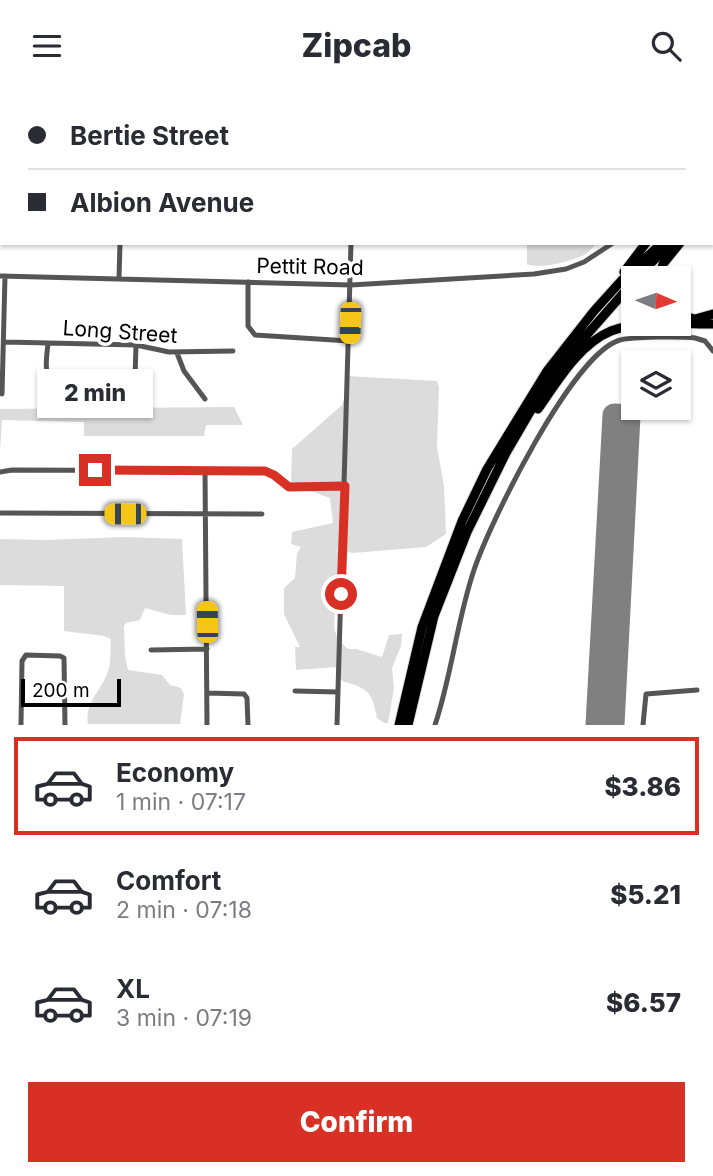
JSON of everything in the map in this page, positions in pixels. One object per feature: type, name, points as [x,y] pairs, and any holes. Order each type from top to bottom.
[{"type":"highway","points":[[398,725],[422,627],[462,521],[487,469],[515,419],[547,371],[644,245]]},
{"type":"highway","points":[[594,311],[660,245]]},
{"type":"highway","points":[[648,266],[669,245]]},
{"type":"highway","points":[[662,266],[678,245]]},
{"type":"highway","points":[[408,725],[434,616],[467,532],[506,453],[541,393],[621,295]]},
{"type":"highway","points":[[691,319],[713,314]]},
{"type":"highway","points":[[691,322],[713,327]]},
{"type":"highway","points":[[506,453],[564,373],[594,341],[621,328]]},
{"type":"street","points":[[37,91],[43,91]]},
{"type":"street","points":[[119,279],[120,245]]},
{"type":"street","points":[[337,725],[351,245]]},
{"type":"street","name":"Pettit Road","points":[[3,276],[351,285],[534,274],[566,269],[584,262],[610,245]]},
{"type":"street","points":[[2,394],[5,342],[3,276]]},
{"type":"street","points":[[248,282],[248,326],[255,335],[349,341]]},
{"type":"street","points":[[435,725],[475,567],[520,468],[570,387],[594,357],[620,340],[687,337],[705,341],[713,351]]},
{"type":"street","name":"Long Street","points":[[5,342],[136,345],[177,353],[233,351]]},
{"type":"street","points":[[48,343],[47,375],[50,382],[55,384],[131,385],[135,378],[136,345]]},
{"type":"street","points":[[177,353],[184,371],[205,399]]},
{"type":"street","points":[[205,470],[207,725]]},
{"type":"street","points":[[0,472],[265,471],[289,487],[345,486]]},
{"type":"street","points":[[0,513],[262,514]]},
{"type":"street","points":[[150,650],[207,649]]},
{"type":"street","points":[[21,725],[23,657],[26,655],[64,658],[65,725]]},
{"type":"street","points":[[643,725],[646,694],[697,690]]},
{"type":"street","points":[[295,691],[338,692]]},
{"type":"street","points":[[207,693],[244,694],[247,698],[248,725]]},
{"type":"shaded area","points":[[527,245],[595,245],[579,257],[556,264],[527,264]]},
{"type":"shaded area","points":[[347,376],[437,381],[439,388],[437,447],[444,486],[446,534],[426,547],[353,553],[337,550],[339,554],[334,625],[340,641],[348,649],[382,657],[389,635],[402,634],[401,646],[392,668],[394,688],[388,723],[377,718],[368,692],[342,681],[335,667],[296,670],[295,647],[300,647],[284,614],[284,588],[295,578],[297,553],[301,547],[291,544],[292,532],[333,523],[330,498],[291,484],[292,449],[342,405]]},
{"type":"shaded area","points":[[234,407],[243,425],[206,425],[204,436],[84,436],[84,422],[2,420],[0,451],[0,409]]},
{"type":"shaded area","points":[[0,539],[182,539],[186,615],[171,615],[145,608],[140,620],[126,623],[124,626],[128,670],[162,675],[170,685],[181,688],[184,694],[180,724],[88,724],[89,709],[109,668],[111,639],[64,631],[64,586],[0,585]]},
{"type":"runway","points":[[597,725],[614,415],[629,416],[613,725]]},
{"type":"route","points":[[95,470],[265,471],[289,487],[345,486],[341,594]]}]
